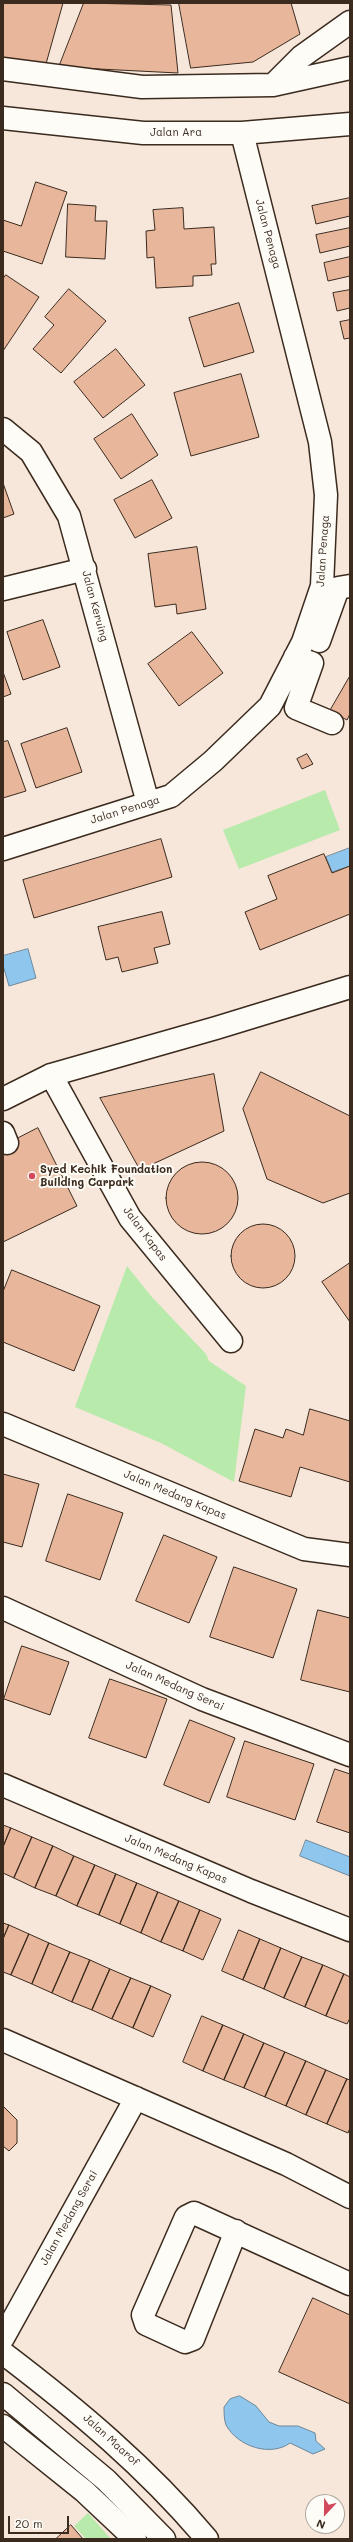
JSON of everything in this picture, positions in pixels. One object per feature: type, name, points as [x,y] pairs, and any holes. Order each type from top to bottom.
[{"type":"street","points":[[273,85],[301,57],[350,22]]},
{"type":"street","points":[[3,69],[142,87],[273,85],[350,68]]},
{"type":"street","name":"Jalan Ara","points":[[3,118],[144,133],[242,133],[350,124]]},
{"type":"street","name":"Jalan Penaga","points":[[3,849],[171,796],[250,728],[270,706],[303,660],[303,642],[322,586],[326,495],[320,442],[242,133]]},
{"type":"street","name":"Jalan Keruing","points":[[3,429],[30,452],[69,516],[85,569],[148,803]]},
{"type":"street","points":[[3,589],[85,569]]},
{"type":"street","points":[[332,723],[296,708],[303,660],[338,588],[350,586]]},
{"type":"street","points":[[3,1099],[50,1075],[223,1026],[350,987]]},
{"type":"street","name":"Jalan Kapas","points":[[50,1075],[130,1218],[231,1341]]},
{"type":"street","name":"Jalan Medang Kapas","points":[[3,1424],[304,1549],[350,1555]]},
{"type":"street","name":"Jalan Medang Serai","points":[[3,1608],[202,1699],[350,1755]]},
{"type":"street","name":"Jalan Medang Kapas","points":[[3,1785],[251,1891],[350,1930]]},
{"type":"street","points":[[3,2040],[286,2164],[350,2197]]},
{"type":"street","name":"Jalan Medang Serai","points":[[3,2338],[136,2098]]},
{"type":"street","points":[[236,2231],[193,2339],[185,2342],[146,2324],[143,2315],[186,2217],[194,2213],[236,2231],[350,2284]]},
{"type":"street","name":"Jalan Maarof","points":[[3,2353],[73,2406],[131,2457],[208,2539]]},
{"type":"street","points":[[3,2394],[106,2480],[164,2539]]},
{"type":"street","points":[[3,2426],[84,2491],[135,2539]]},
{"type":"green space","points":[[325,790],[340,830],[239,869],[223,830]]},
{"type":"green space","points":[[127,1266],[151,1296],[206,1354],[209,1361],[246,1386],[234,1482],[161,1443],[75,1407]]},
{"type":"green space","points":[[88,2513],[111,2539],[86,2539],[74,2526]]},
{"type":"water","points":[[350,848],[350,866],[332,872],[326,857]]},
{"type":"water","points":[[28,949],[36,978],[9,986],[3,965],[3,956]]},
{"type":"water","points":[[306,1840],[350,1857],[350,1876],[300,1856]]},
{"type":"water","points":[[240,2396],[256,2406],[269,2422],[279,2426],[298,2426],[315,2433],[316,2441],[325,2449],[313,2454],[290,2443],[274,2449],[255,2448],[238,2439],[231,2433],[226,2425],[224,2418],[224,2407],[230,2399]]},
{"type":"building","points":[[3,3],[63,3],[44,71],[3,59]]},
{"type":"building","points":[[84,3],[171,5],[178,73],[59,67]]},
{"type":"building","points":[[179,3],[291,3],[300,34],[253,62],[191,68]]},
{"type":"building","points":[[36,182],[67,192],[42,264],[3,251],[3,220],[21,226]]},
{"type":"building","points":[[350,198],[350,216],[316,224],[312,206]]},
{"type":"building","points":[[68,204],[96,206],[95,221],[107,221],[105,259],[66,257]]},
{"type":"building","points":[[183,208],[184,229],[214,227],[216,264],[211,264],[212,275],[193,276],[193,286],[156,288],[154,257],[147,258],[146,231],[155,230],[153,210]]},
{"type":"building","points":[[350,228],[350,246],[320,253],[316,235]]},
{"type":"building","points":[[350,257],[350,276],[328,281],[324,263]]},
{"type":"building","points":[[6,275],[39,297],[3,351],[3,279]]},
{"type":"building","points":[[69,289],[106,321],[61,373],[33,349],[54,325],[45,317]]},
{"type":"building","points":[[350,290],[350,308],[337,311],[333,293]]},
{"type":"building","points":[[239,303],[254,352],[204,367],[189,318]]},
{"type":"building","points":[[350,320],[350,338],[344,339],[340,322]]},
{"type":"building","points":[[116,349],[145,385],[103,418],[74,382]]},
{"type":"building","points":[[241,374],[259,437],[191,456],[174,393]]},
{"type":"building","points":[[132,414],[158,455],[121,479],[94,439]]},
{"type":"building","points":[[152,480],[172,518],[135,538],[114,500]]},
{"type":"building","points":[[3,483],[14,514],[3,518]]},
{"type":"building","points":[[197,547],[206,609],[177,614],[176,604],[155,607],[148,554]]},
{"type":"building","points":[[43,620],[60,667],[23,680],[7,632]]},
{"type":"building","points":[[192,632],[223,673],[179,706],[148,664]]},
{"type":"building","points":[[3,672],[11,694],[3,697]]},
{"type":"building","points":[[350,676],[350,714],[347,720],[330,711]]},
{"type":"building","points":[[67,728],[82,772],[36,788],[21,744]]},
{"type":"building","points":[[8,741],[26,791],[3,798],[3,742]]},
{"type":"building","points":[[307,754],[313,764],[302,769],[297,759]]},
{"type":"building","points":[[161,839],[172,877],[34,918],[23,880]]},
{"type":"building","points":[[324,854],[332,873],[350,866],[350,914],[260,950],[245,912],[277,899],[268,876]]},
{"type":"building","points":[[162,912],[170,944],[154,948],[158,963],[122,972],[118,957],[106,960],[98,927]]},
{"type":"building","points":[[261,1072],[350,1116],[350,1193],[323,1203],[267,1179],[243,1109]]},
{"type":"building","points":[[214,1074],[224,1131],[140,1170],[100,1098]]},
{"type":"building","name":"Syed Kechik Foundation Building Carpark","points":[[38,1128],[77,1206],[3,1242],[3,1146]]},
{"type":"building","points":[[195,1162],[209,1162],[216,1164],[228,1172],[236,1184],[238,1198],[236,1212],[228,1224],[216,1232],[209,1234],[195,1234],[188,1232],[176,1224],[168,1212],[166,1205],[166,1191],[168,1184],[176,1172],[188,1164]]},
{"type":"building","points":[[257,1224],[269,1224],[286,1233],[293,1244],[295,1256],[293,1268],[286,1279],[269,1288],[257,1288],[245,1283],[236,1274],[231,1262],[231,1250],[236,1238],[245,1229]]},
{"type":"building","points":[[350,1263],[350,1322],[322,1282]]},
{"type":"building","points":[[12,1270],[100,1306],[74,1371],[3,1342],[3,1292]]},
{"type":"building","points":[[310,1409],[350,1421],[350,1482],[300,1467],[291,1497],[239,1481],[255,1429],[283,1438],[286,1429],[303,1435]]},
{"type":"building","points":[[3,1474],[39,1484],[22,1547],[3,1542]]},
{"type":"building","points":[[68,1494],[123,1513],[100,1580],[46,1561]]},
{"type":"building","points":[[164,1535],[217,1557],[189,1623],[136,1601]]},
{"type":"building","points":[[234,1567],[297,1589],[273,1658],[210,1637]]},
{"type":"building","points":[[318,1610],[350,1618],[350,1692],[301,1680]]},
{"type":"building","points":[[22,1646],[69,1662],[50,1715],[4,1699]]},
{"type":"building","points":[[110,1679],[167,1699],[146,1758],[89,1738]]},
{"type":"building","points":[[190,1720],[235,1738],[209,1803],[164,1785]]},
{"type":"building","points":[[245,1741],[314,1764],[295,1820],[227,1797]]},
{"type":"building","points":[[335,1769],[350,1774],[350,1833],[317,1822]]},
{"type":"building","points":[[3,1825],[11,1828],[3,1847]]},
{"type":"building","points":[[11,1828],[32,1837],[14,1878],[3,1873],[3,1847]]},
{"type":"building","points":[[32,1837],[53,1846],[35,1888],[14,1878]]},
{"type":"building","points":[[53,1846],[74,1856],[56,1896],[35,1888]]},
{"type":"building","points":[[74,1856],[95,1865],[77,1906],[56,1896]]},
{"type":"building","points":[[95,1865],[116,1874],[99,1915],[77,1906]]},
{"type":"building","points":[[116,1874],[137,1883],[120,1924],[99,1915]]},
{"type":"building","points":[[137,1883],[158,1892],[141,1933],[120,1924]]},
{"type":"building","points":[[158,1892],[179,1901],[161,1942],[141,1933]]},
{"type":"building","points":[[179,1901],[200,1910],[183,1951],[161,1942]]},
{"type":"building","points":[[200,1910],[221,1919],[203,1960],[183,1951]]},
{"type":"building","points":[[3,1923],[9,1925],[3,1939]]},
{"type":"building","points":[[9,1925],[29,1934],[11,1975],[3,1972],[3,1939]]},
{"type":"building","points":[[239,1930],[260,1939],[243,1980],[222,1971]]},
{"type":"building","points":[[29,1934],[49,1943],[32,1984],[11,1975]]},
{"type":"building","points":[[260,1939],[281,1948],[264,1989],[243,1980]]},
{"type":"building","points":[[49,1943],[70,1952],[52,1993],[32,1984]]},
{"type":"building","points":[[281,1948],[302,1957],[284,1998],[264,1989]]},
{"type":"building","points":[[70,1952],[90,1960],[72,2002],[52,1993]]},
{"type":"building","points":[[302,1957],[323,1965],[305,2007],[284,1998]]},
{"type":"building","points":[[90,1960],[110,1969],[92,2010],[72,2002]]},
{"type":"building","points":[[323,1965],[344,1974],[326,2016],[305,2007]]},
{"type":"building","points":[[110,1969],[131,1978],[112,2019],[92,2010]]},
{"type":"building","points":[[344,1974],[350,1977],[350,2018],[347,2024],[326,2016]]},
{"type":"building","points":[[131,1978],[151,1986],[133,2028],[112,2019]]},
{"type":"building","points":[[151,1986],[171,1995],[153,2037],[133,2028]]},
{"type":"building","points":[[202,2016],[223,2025],[203,2071],[183,2062]]},
{"type":"building","points":[[223,2025],[244,2034],[224,2080],[203,2071]]},
{"type":"building","points":[[244,2034],[264,2043],[244,2088],[224,2080]]},
{"type":"building","points":[[264,2043],[285,2052],[265,2097],[244,2088]]},
{"type":"building","points":[[285,2052],[306,2061],[286,2106],[265,2097]]},
{"type":"building","points":[[306,2061],[326,2070],[306,2115],[286,2106]]},
{"type":"building","points":[[326,2070],[347,2079],[327,2124],[306,2115]]},
{"type":"building","points":[[347,2079],[350,2080],[350,2128],[348,2133],[327,2124]]},
{"type":"building","points":[[3,2106],[17,2120],[17,2143],[9,2151],[3,2146]]},
{"type":"building","points":[[313,2298],[350,2315],[350,2404],[279,2372]]},
{"type":"building","points":[[71,2525],[83,2539],[56,2539]]},
{"type":"place","name":"Syed Kechik Foundation Building Carpark","points":[[32,1176]]}]
